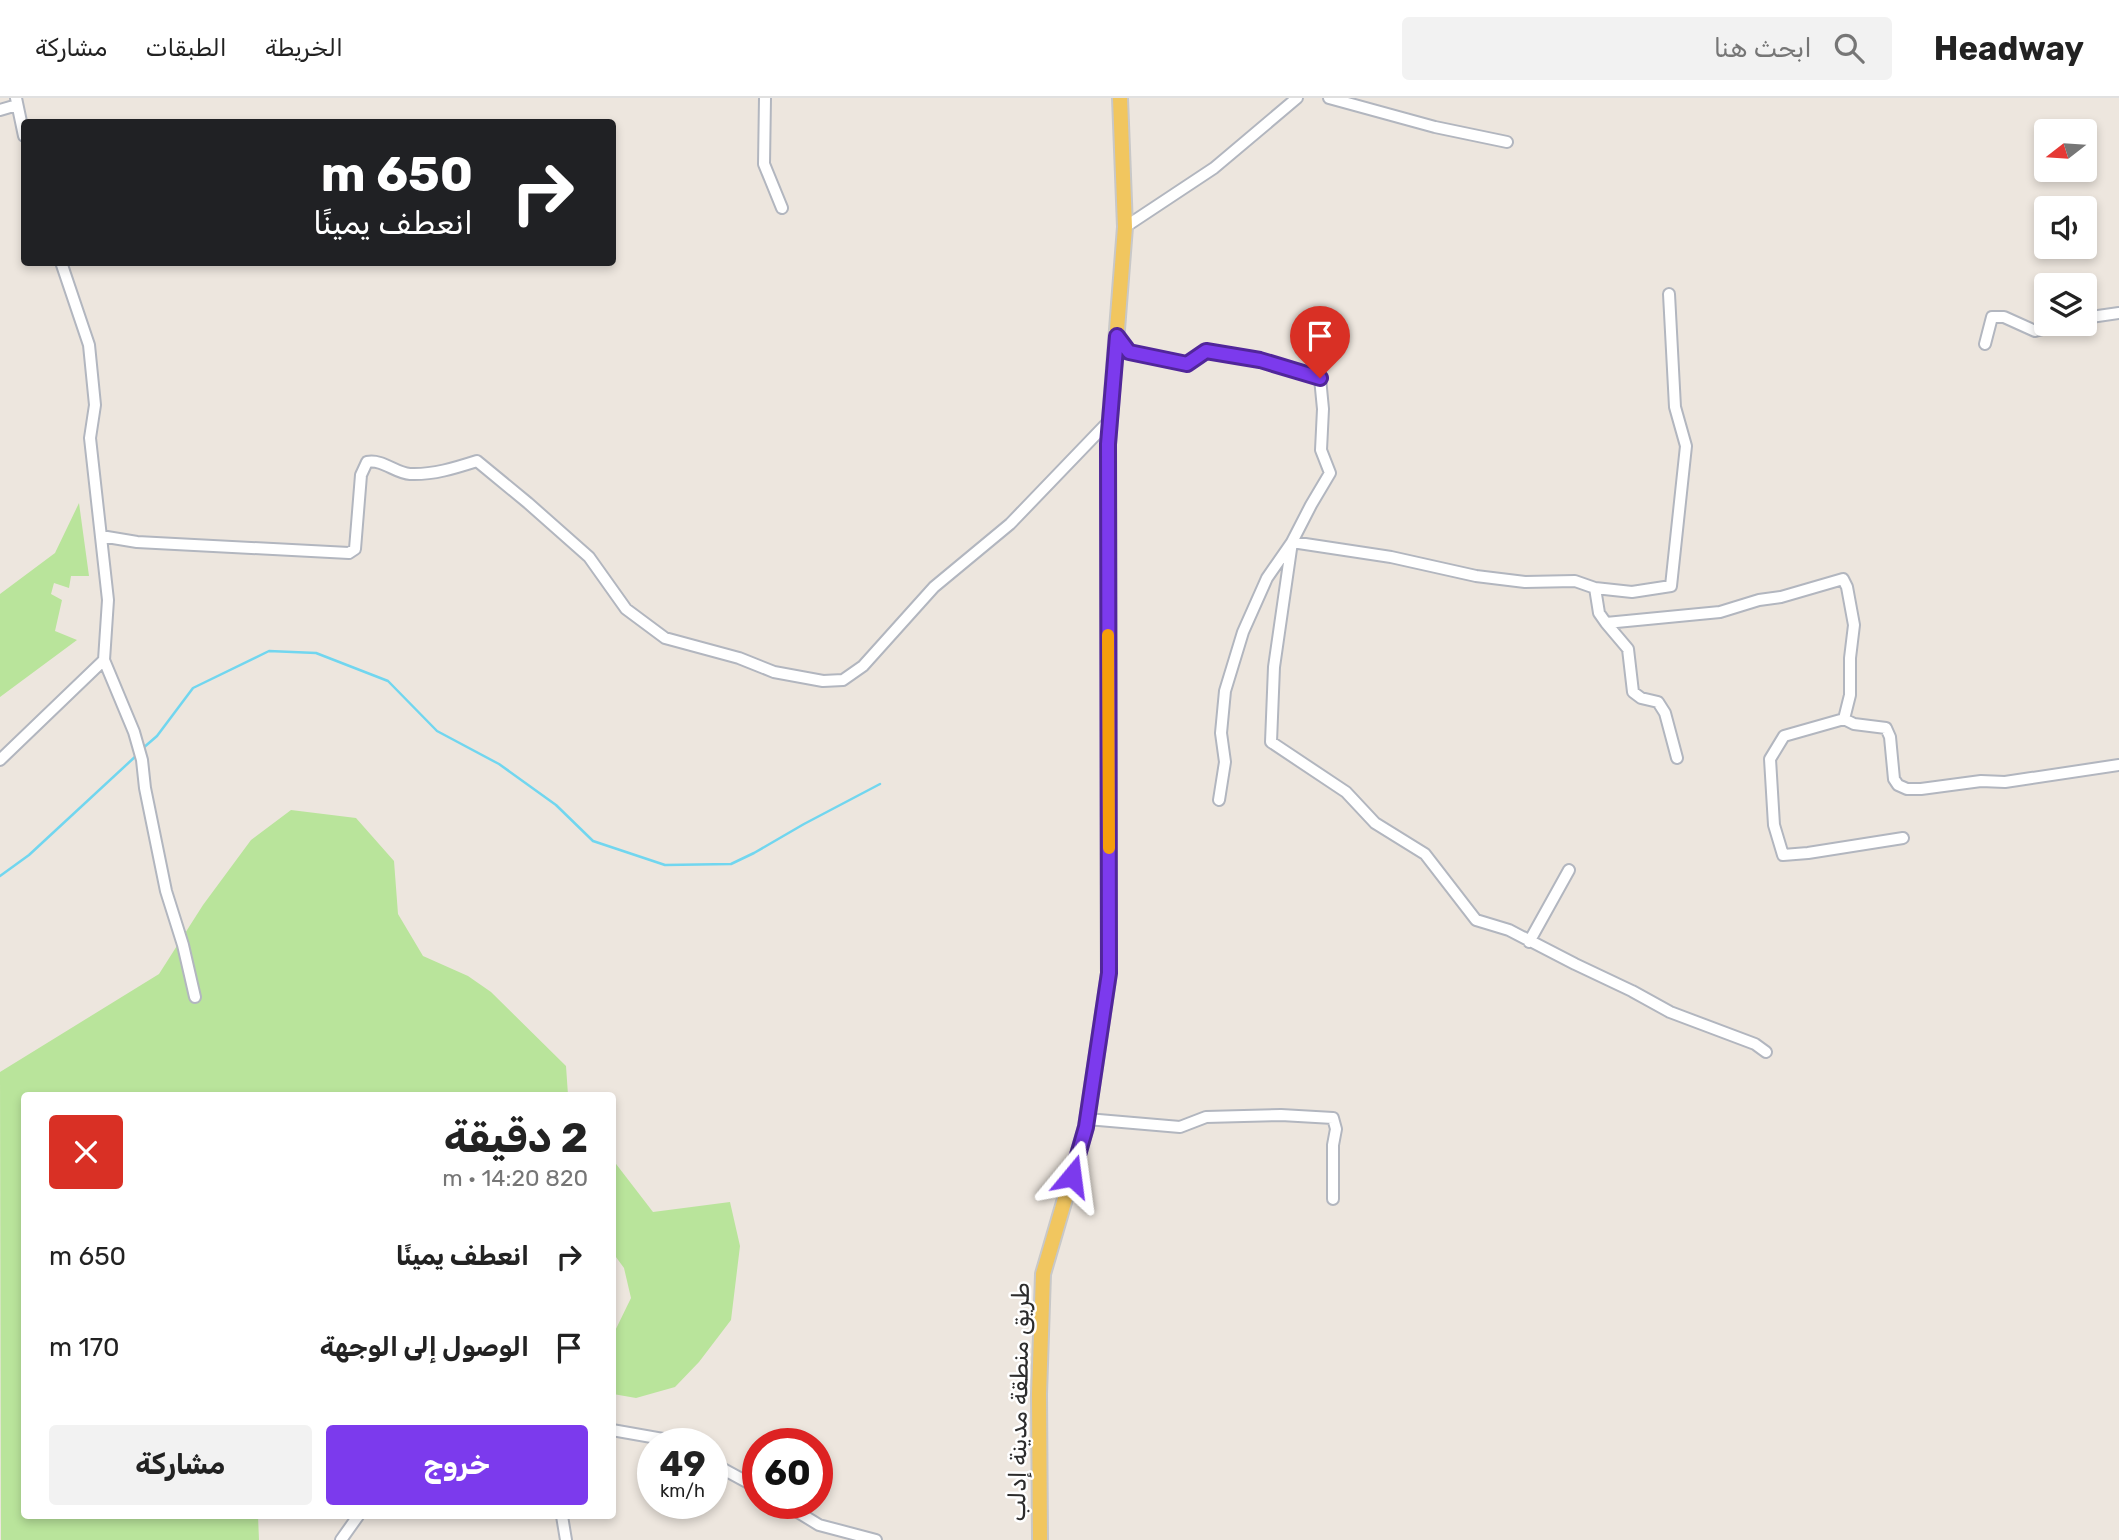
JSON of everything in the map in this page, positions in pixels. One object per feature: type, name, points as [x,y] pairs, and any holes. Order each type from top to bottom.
[{"type":"main road","name":"طريق منطقة مدينة إدلب","points":[[1040,1540],[1039,1394],[1043,1275],[1087,1119],[1109,973],[1108,444],[1125,227],[1120,98]]},
{"type":"street","points":[[765,98],[764,164],[782,208]]},
{"type":"street","points":[[1125,227],[1214,168],[1297,98]]},
{"type":"street","points":[[1329,98],[1435,127],[1507,142]]},
{"type":"street","points":[[0,110],[16,102],[21,123]]},
{"type":"street","points":[[62,266],[89,345],[95,405],[90,438],[108,600],[104,660],[134,732],[142,760],[166,891],[183,945],[195,997]]},
{"type":"street","points":[[1292,542],[1391,557],[1476,576],[1525,582],[1576,582],[1595,589],[1632,592],[1671,586],[1686,446],[1675,407],[1670,294]]},
{"type":"street","points":[[2097,316],[2119,313]]},
{"type":"street","points":[[1985,344],[1993,317],[2004,317],[2034,331]]},
{"type":"street","points":[[1117,336],[1129,352],[1187,364],[1206,351],[1260,360],[1320,378],[1323,409],[1321,450],[1330,473],[1292,542],[1267,579],[1242,632],[1225,691],[1221,733],[1224,762],[1219,800]]},
{"type":"street","points":[[101,536],[137,542],[349,553],[355,549],[361,475],[367,462],[376,460],[408,474],[443,471],[477,461],[589,557],[626,609],[666,638],[740,657],[774,671],[823,681],[843,680],[863,666],[934,587],[1010,524],[1110,420]]},
{"type":"street","points":[[1292,542],[1274,667],[1270,742],[1346,792],[1375,823],[1424,854],[1476,920],[1509,930],[1670,1012],[1755,1044],[1766,1052]]},
{"type":"street","points":[[1606,623],[1720,612],[1843,579],[1854,625],[1850,695],[1844,719]]},
{"type":"street","points":[[1595,589],[1599,612],[1628,649],[1633,692],[1641,698],[1658,702],[1665,713],[1677,758]]},
{"type":"street","points":[[0,760],[104,660]]},
{"type":"street","points":[[1903,838],[1783,855],[1774,825],[1770,759],[1784,736],[1844,719],[1854,724],[1886,728],[1890,737],[1894,779],[1898,785],[1907,789],[1981,781],[2005,782],[2119,765]]},
{"type":"street","points":[[1529,942],[1569,870]]},
{"type":"street","points":[[1087,1119],[1181,1127],[1206,1116],[1281,1115],[1333,1118],[1336,1129],[1333,1144],[1333,1199]]},
{"type":"street","points":[[616,1431],[637,1434]]},
{"type":"street","points":[[331,1540],[343,1538],[356,1519]]},
{"type":"street","points":[[562,1519],[566,1540]]},
{"type":"street","points":[[809,1519],[819,1525],[876,1540]]},
{"type":"green space","points":[[79,503],[89,576],[71,576],[69,588],[54,583],[51,594],[62,600],[55,631],[77,640],[0,697],[0,594],[55,553]]},
{"type":"green space","points":[[291,810],[356,818],[394,861],[398,914],[423,956],[468,976],[491,992],[566,1066],[568,1092],[21,1092],[21,1519],[258,1519],[259,1540],[1,1540],[0,1072],[159,974],[203,905],[251,840]]},
{"type":"green space","points":[[616,1164],[653,1212],[730,1202],[740,1246],[731,1320],[699,1362],[675,1387],[636,1398],[616,1395],[616,1329],[631,1298],[624,1268],[616,1257]]},
{"type":"waterway","points":[[142,749],[157,736],[193,688],[269,651],[316,653],[388,681],[437,731],[499,764],[556,805],[593,841],[665,865],[731,864],[880,784]]},
{"type":"waterway","points":[[0,876],[29,855],[137,755]]},
{"type":"slow traffic","points":[[1108,635],[1109,848]]},
{"type":"route","points":[[1072,1176],[1086,1127],[1109,973],[1108,444],[1117,336],[1129,352],[1187,364],[1206,351],[1260,360],[1320,378]]}]
